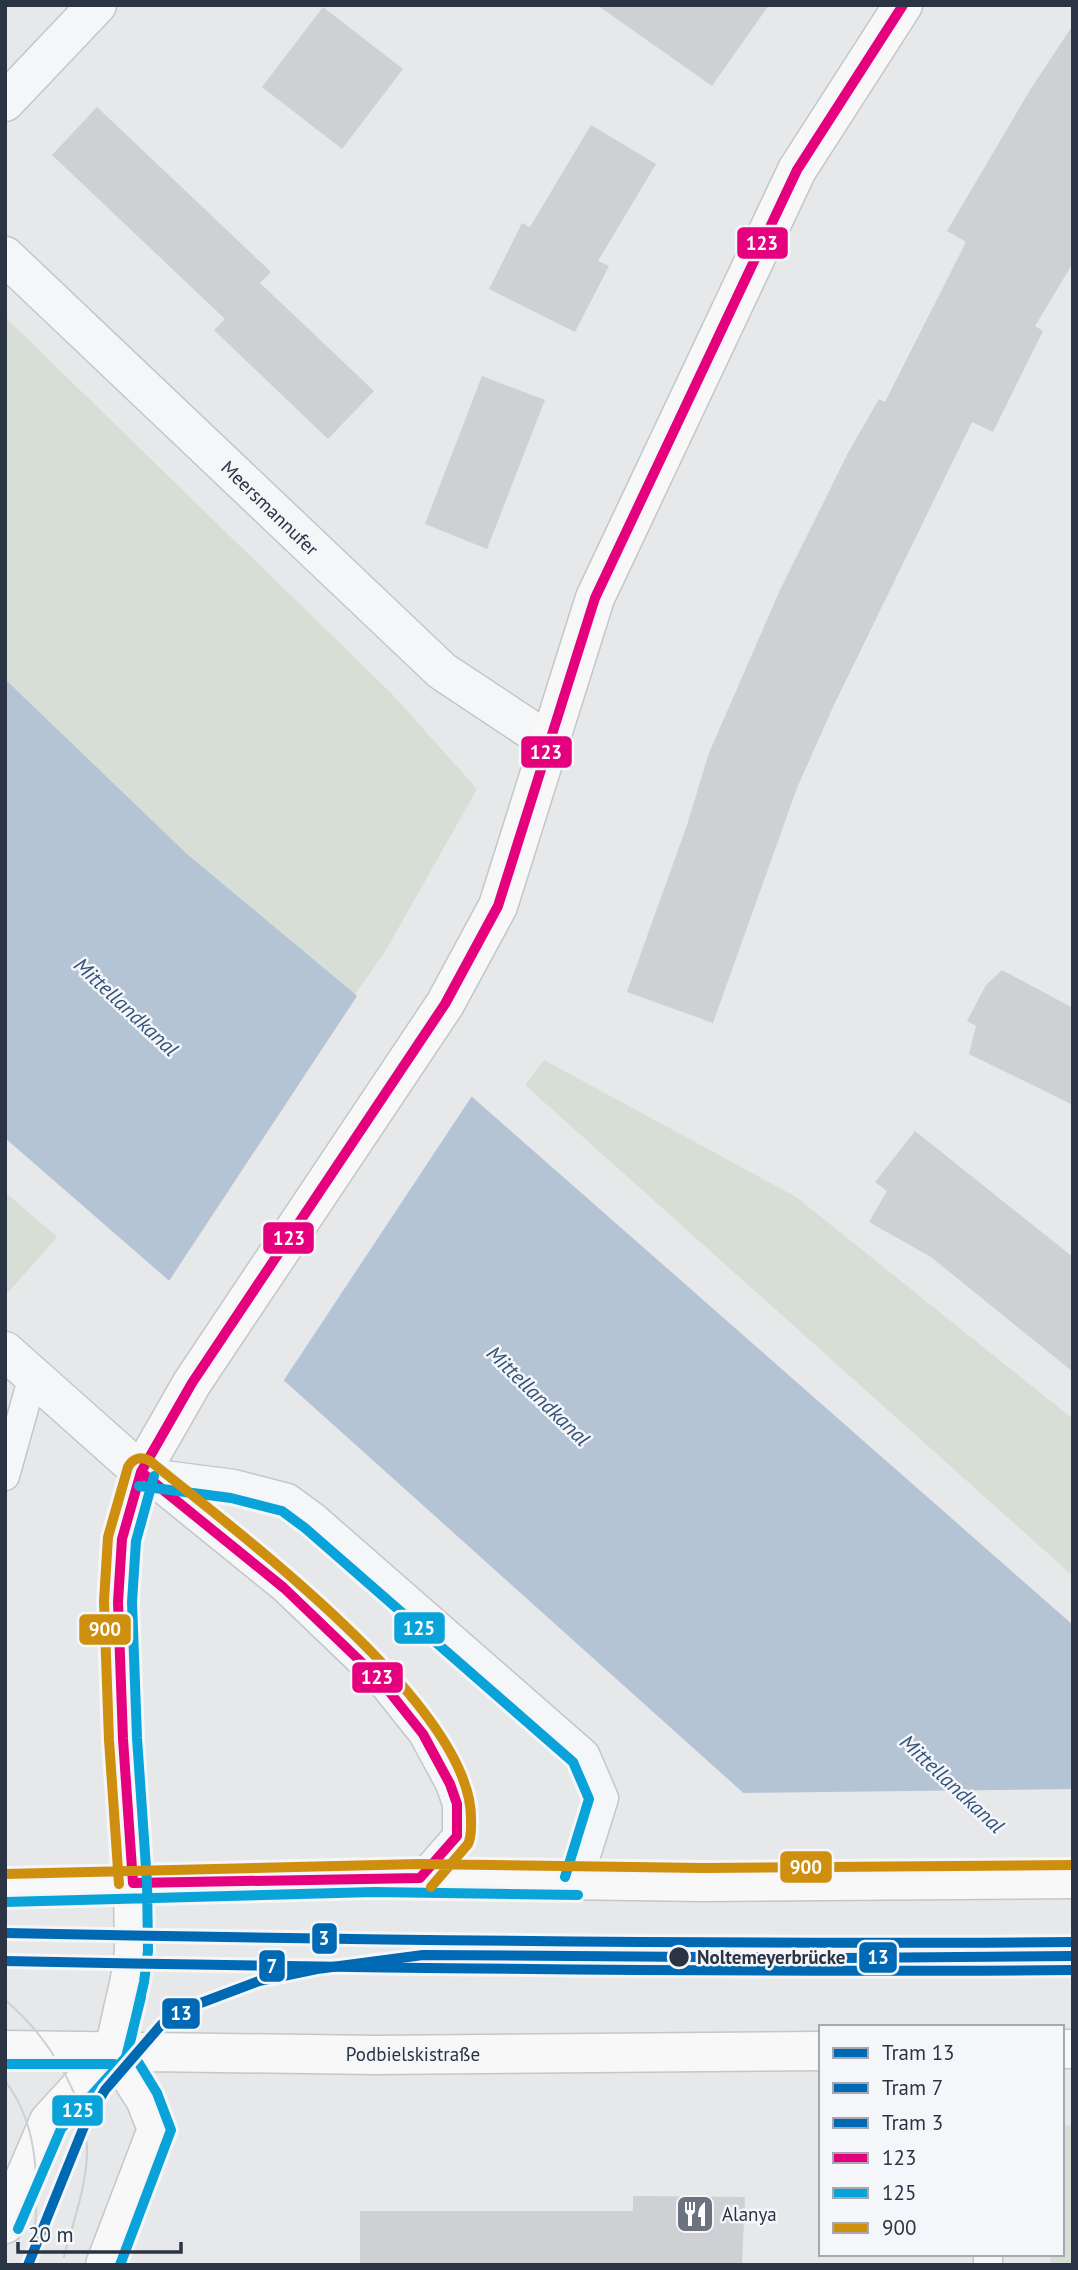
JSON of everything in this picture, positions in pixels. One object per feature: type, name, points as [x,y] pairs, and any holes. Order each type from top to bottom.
[{"type":"main road","points":[[5,2224],[49,2121],[114,2050],[130,1979],[134,1951],[133,1883],[123,1739],[118,1602],[122,1539],[141,1472],[192,1383],[444,1004],[498,906],[595,598],[797,170],[903,5]]},
{"type":"main road","points":[[5,1888],[420,1878],[578,1881],[1073,1879]]},
{"type":"main road","name":"Podbielskistraße","points":[[5,2050],[376,2055],[819,2051]]},
{"type":"main road","points":[[105,2265],[157,2129],[145,2099],[114,2050]]},
{"type":"street","points":[[5,102],[97,5]]},
{"type":"street","name":"Meersmannufer","points":[[5,256],[442,671],[549,742]]},
{"type":"street","points":[[19,1364],[141,1472]]},
{"type":"lane","points":[[5,1476],[19,1364]]},
{"type":"lane","points":[[141,1472],[284,1588],[380,1680],[423,1734],[453,1794],[457,1810],[457,1836],[420,1878]]},
{"type":"lane","points":[[141,1472],[234,1484],[288,1498],[314,1517],[586,1754],[604,1798],[578,1881]]},
{"type":"shaded area","points":[[5,317],[392,694],[477,789],[386,950],[355,994],[187,854],[5,679]]},
{"type":"shaded area","points":[[544,1060],[796,1197],[1073,1419],[1073,1576],[525,1085]]},
{"type":"shaded area","points":[[5,1192],[57,1237],[5,1296]]},
{"type":"shaded area","points":[[1073,2125],[1073,2265],[1051,2265],[1050,2256],[1064,2256],[1064,2126]]},
{"type":"water","name":"Mittellandkanal","points":[[5,679],[187,854],[355,994],[1073,1625],[1073,2097],[1064,2025],[1059,2025],[798,1842],[289,1385],[5,1138]]},
{"type":"pier","points":[[359,993],[474,1093],[282,1383],[167,1284]]},
{"type":"pier","name":"Noltemeyerbrücke","points":[[1073,1789],[1073,2100],[1064,2093],[1064,2025],[990,2025],[738,1793]]},
{"type":"building","points":[[597,5],[769,5],[712,86]]},
{"type":"building","points":[[323,7],[403,69],[342,149],[262,87]]},
{"type":"building","points":[[1073,25],[1073,263],[1035,326],[1043,331],[993,432],[972,422],[833,707],[797,788],[713,1023],[627,992],[687,825],[709,753],[780,590],[849,451],[879,399],[885,402],[966,242],[947,231],[1030,90]]},
{"type":"building","points":[[97,107],[271,272],[260,283],[374,391],[328,439],[214,330],[225,319],[52,155]]},
{"type":"building","points":[[591,125],[656,164],[598,261],[609,266],[575,332],[489,289],[522,223],[530,227]]},
{"type":"building","points":[[482,376],[545,400],[487,549],[425,524]]},
{"type":"building","points":[[1002,970],[1073,1008],[1073,1105],[969,1054],[976,1026],[967,1021],[986,985]]},
{"type":"building","points":[[915,1131],[1073,1257],[1073,1372],[931,1257],[869,1222],[887,1191],[875,1182]]},
{"type":"building","points":[[633,2196],[745,2197],[742,2265],[360,2265],[360,2211],[633,2211]]},
{"type":"tram line","name":"3","points":[[5,1933],[539,1941],[1073,1942]]},
{"type":"tram line","name":"13","points":[[28,2265],[85,2124],[105,2090],[162,2024],[198,2004],[259,1981],[317,1969],[423,1955],[843,1958],[1073,1956]]},
{"type":"tram line","name":"7","points":[[5,1961],[539,1969],[1073,1970]]},
{"type":"tram line","points":[[5,2000],[34,2029],[60,2066],[71,2086],[85,2127],[85,2174],[64,2257]]},
{"type":"tram line","points":[[5,2081],[17,2100],[32,2141],[36,2186],[33,2253]]},
{"type":"transit line","name":"123","points":[[141,1472],[192,1383],[445,1004],[498,906],[595,598],[797,170],[903,5]]},
{"type":"transit line","name":"900","points":[[119,1884],[109,1740],[104,1601],[108,1537],[128,1467],[140,1458],[150,1461],[236,1530],[342,1623],[392,1674],[433,1724],[461,1773],[471,1828],[468,1844],[431,1887]]},
{"type":"transit line","name":"123","points":[[141,1472],[284,1588],[380,1680],[423,1734],[450,1784],[457,1804],[457,1836],[420,1878],[133,1883],[123,1739],[118,1602],[122,1539],[141,1472]]},
{"type":"transit line","name":"125","points":[[120,2265],[171,2130],[157,2093],[129,2047],[148,1951],[147,1882],[137,1738],[132,1602],[136,1541],[154,1476]]},
{"type":"transit line","name":"125","points":[[139,1486],[231,1498],[282,1511],[305,1528],[573,1762],[589,1799],[565,1877]]},
{"type":"transit line","name":"900","points":[[5,1874],[420,1864],[703,1868],[1073,1865]]},
{"type":"transit line","name":"125","points":[[5,1902],[374,1892],[578,1895]]},
{"type":"transit line","name":"125","points":[[18,2229],[61,2129],[126,2057],[141,1997]]},
{"type":"transit line","name":"125","points":[[5,2064],[114,2064]]},
{"type":"place","name":"Noltemeyerbrücke","points":[[679,1957]]},
{"type":"place","name":"Alanya","points":[[695,2214]]}]
